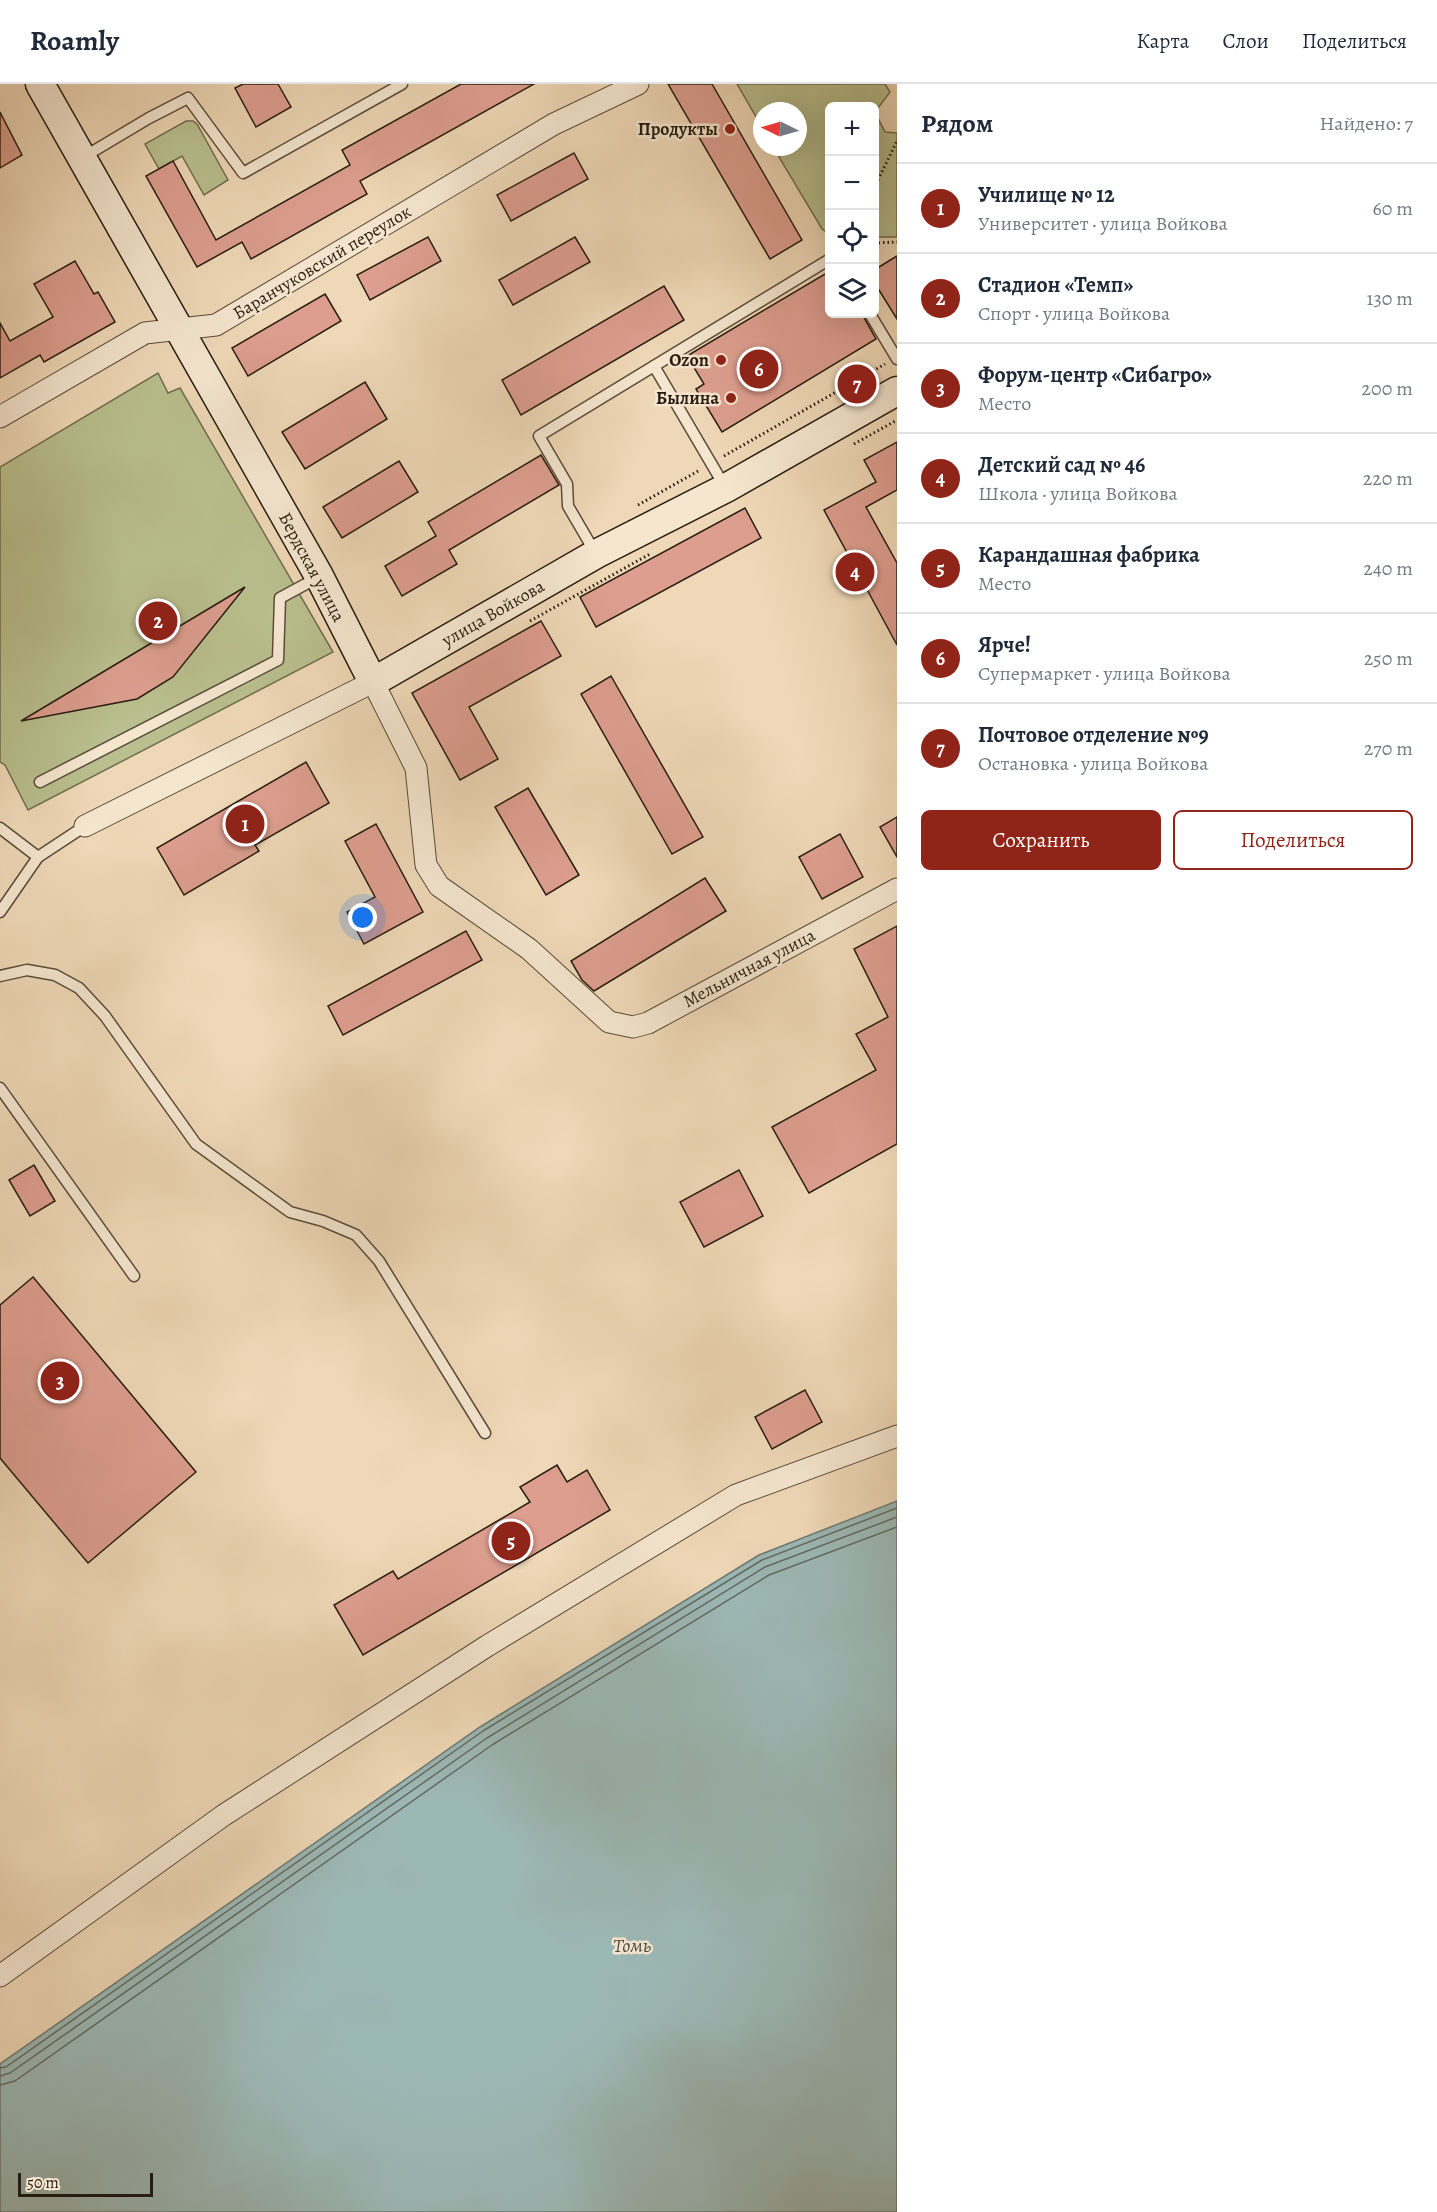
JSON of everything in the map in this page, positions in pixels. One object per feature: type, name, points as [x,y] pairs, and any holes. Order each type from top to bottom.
[{"type":"street","name":"Бердская улица","points":[[40,84],[319,576],[416,768],[426,865],[439,886],[529,949],[599,1015]]},
{"type":"street","name":"Баранчуковский переулок","points":[[0,417],[145,333],[216,325],[554,124],[638,84]]},
{"type":"street","name":"улица Войкова","points":[[85,826],[373,682],[596,554],[726,488],[897,391]]},
{"type":"street","name":"Мельничная улица","points":[[599,1015],[621,1026],[648,1023],[897,889]]},
{"type":"street","points":[[0,1976],[224,1815],[487,1646],[726,1501],[897,1436]]},
{"type":"lane","points":[[82,158],[149,118],[189,98],[243,174],[402,84]]},
{"type":"lane","points":[[596,554],[568,506],[567,484],[539,435],[825,262]]},
{"type":"lane","points":[[872,318],[897,358]]},
{"type":"lane","points":[[654,366],[726,488]]},
{"type":"lane","points":[[40,782],[278,660],[280,598],[319,576]]},
{"type":"lane","points":[[0,912],[38,857],[85,826]]},
{"type":"lane","points":[[0,828],[38,857]]},
{"type":"lane","points":[[0,976],[27,970],[55,975],[79,988],[105,1016],[196,1144],[290,1212],[323,1221],[356,1235],[379,1261],[485,1433]]},
{"type":"lane","points":[[0,1088],[134,1276]]},
{"type":"path","points":[[879,178],[897,141]]},
{"type":"path","points":[[879,243],[897,243]]},
{"type":"path","points":[[633,507],[897,358]]},
{"type":"path","points":[[847,448],[897,420]]},
{"type":"path","points":[[526,623],[651,554]]},
{"type":"green space","points":[[737,84],[885,84],[890,92],[879,107],[879,102],[825,102],[825,231],[778,156],[807,156],[807,102],[753,102],[753,112]]},
{"type":"green space","points":[[879,120],[885,132],[897,133],[897,237],[879,237]]},
{"type":"green space","points":[[186,121],[193,121],[197,124],[228,180],[204,195],[182,156],[159,169],[145,144]]},
{"type":"green space","points":[[158,373],[168,393],[180,388],[333,652],[28,810],[5,765],[0,762],[0,467]]},
{"type":"water","name":"Томь","points":[[897,1501],[897,2212],[0,2212],[0,2064],[480,1727],[759,1555]]},
{"type":"building","points":[[243,84],[278,84],[291,107],[256,127],[235,88]]},
{"type":"building","points":[[461,84],[534,84],[360,181],[367,194],[251,259],[242,242],[197,267],[146,176],[173,161],[216,240],[350,165],[342,150]]},
{"type":"building","points":[[668,84],[712,84],[802,240],[770,259]]},
{"type":"building","points":[[0,112],[22,155],[0,168]]},
{"type":"building","points":[[574,153],[588,179],[511,221],[497,195]]},
{"type":"building","points":[[428,237],[441,261],[370,300],[357,275]]},
{"type":"building","points":[[575,237],[590,262],[513,305],[499,280]]},
{"type":"building","points":[[897,256],[897,319],[879,290],[879,267]]},
{"type":"building","points":[[75,261],[94,294],[98,292],[115,322],[44,362],[40,355],[0,378],[0,323],[10,341],[53,317],[34,284]]},
{"type":"building","points":[[825,274],[825,318],[864,318],[876,339],[722,432],[696,389],[704,384],[687,356]]},
{"type":"building","points":[[664,286],[684,320],[521,415],[502,380]]},
{"type":"building","points":[[325,294],[341,321],[248,376],[232,348]]},
{"type":"building","points":[[365,382],[387,419],[305,469],[282,432]]},
{"type":"building","points":[[897,442],[897,490],[866,507],[897,563],[897,645],[824,510],[876,482],[864,460]]},
{"type":"building","points":[[541,455],[559,485],[449,550],[457,564],[402,596],[385,566],[436,536],[428,522]]},
{"type":"building","points":[[399,461],[418,492],[342,538],[323,507]]},
{"type":"building","points":[[745,508],[761,538],[596,627],[580,597]]},
{"type":"building","points":[[245,587],[173,677],[137,699],[21,721]]},
{"type":"building","points":[[541,621],[561,656],[469,707],[498,759],[460,780],[412,693]]},
{"type":"building","points":[[611,676],[703,837],[672,854],[581,694]]},
{"type":"building","points":[[306,762],[329,803],[255,845],[259,851],[184,895],[157,848]]},
{"type":"building","points":[[528,788],[579,875],[546,895],[495,807]]},
{"type":"building","points":[[897,817],[897,857],[880,827]]},
{"type":"building","points":[[376,824],[423,912],[364,944],[347,912],[375,897],[345,841]]},
{"type":"building","points":[[840,834],[863,877],[822,899],[799,857]]},
{"type":"building","points":[[705,878],[726,911],[594,991],[582,980],[571,961]]},
{"type":"building","points":[[897,926],[897,1144],[809,1193],[772,1127],[876,1070],[856,1034],[888,1017],[854,949]]},
{"type":"building","points":[[466,931],[482,960],[343,1035],[328,1006]]},
{"type":"building","points":[[34,1165],[55,1201],[30,1216],[9,1180]]},
{"type":"building","points":[[739,1170],[763,1216],[704,1247],[680,1202]]},
{"type":"building","points":[[33,1277],[196,1472],[88,1563],[0,1458],[0,1305]]},
{"type":"building","points":[[805,1390],[822,1422],[772,1449],[755,1417]]},
{"type":"building","points":[[557,1465],[567,1482],[587,1470],[610,1510],[363,1655],[334,1605],[393,1571],[398,1579],[530,1502],[520,1487]]},
{"type":"place","name":"Продукты","points":[[730,129]]},
{"type":"place","name":"Ozon","points":[[721,360]]},
{"type":"place","name":"Ярче!","points":[[759,369]]},
{"type":"place","name":"Почтовое отделение №9","points":[[857,384]]},
{"type":"place","name":"Былина","points":[[731,398]]},
{"type":"place","name":"Детский сад № 46","points":[[855,572]]},
{"type":"place","name":"Стадион «Темп»","points":[[158,621]]},
{"type":"place","name":"Училище № 12","points":[[245,824]]},
{"type":"place","name":"Форум-центр «Сибагро»","points":[[60,1381]]},
{"type":"place","name":"Карандашная фабрика","points":[[511,1541]]}]
